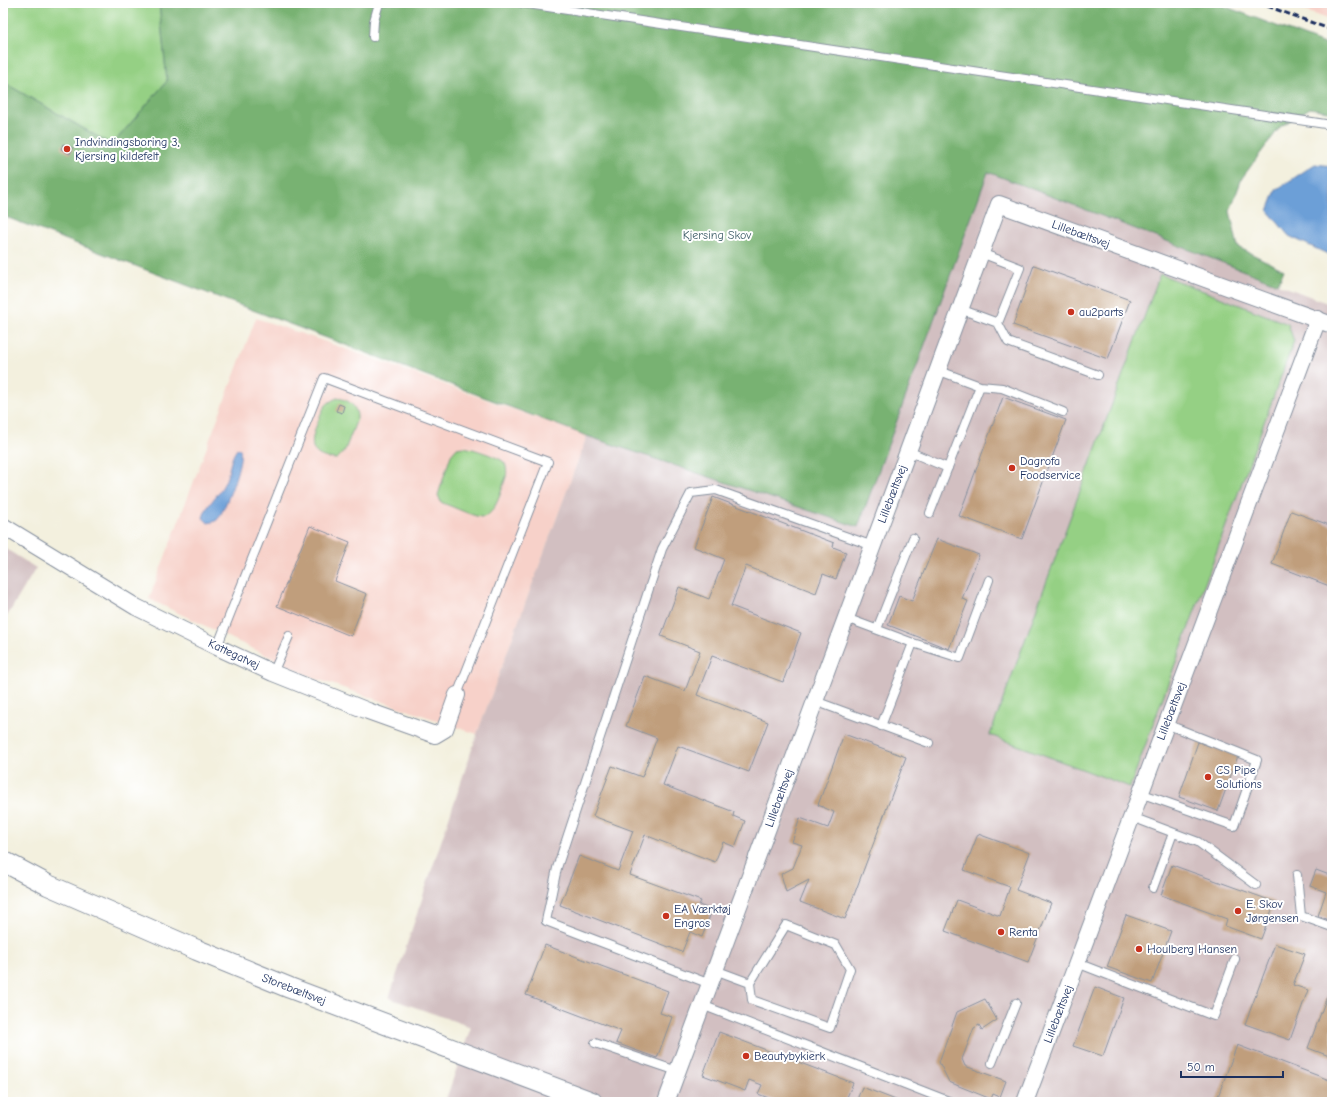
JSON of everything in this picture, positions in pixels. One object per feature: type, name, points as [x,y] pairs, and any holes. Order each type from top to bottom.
[{"type":"street","name":"Lillebæltsvej","points":[[666,1102],[999,204],[1325,322],[1166,724],[1025,1102]]},
{"type":"street","name":"Kattegatvej","points":[[3,526],[136,607],[273,673],[368,711],[435,735],[445,729],[457,695]]},
{"type":"street","name":"Storebæltsvej","points":[[3,861],[55,888],[197,950],[290,988],[592,1102]]},
{"type":"lane","points":[[373,37],[374,21],[379,3]]},
{"type":"lane","points":[[521,3],[1332,125]]},
{"type":"lane","points":[[981,253],[1020,268],[998,323]]},
{"type":"lane","points":[[960,308],[998,323],[1008,342],[1098,375]]},
{"type":"lane","points":[[937,370],[980,386],[1002,388],[1063,412]]},
{"type":"lane","points":[[217,647],[324,378],[548,462],[457,695]]},
{"type":"lane","points":[[930,512],[980,386]]},
{"type":"lane","points":[[908,452],[948,468]]},
{"type":"lane","points":[[750,983],[712,977],[546,921],[557,868],[662,549],[691,493],[716,490],[873,546]]},
{"type":"lane","points":[[876,630],[913,538]]},
{"type":"lane","points":[[846,618],[912,643],[960,658],[989,580]]},
{"type":"lane","points":[[273,673],[289,636]]},
{"type":"lane","points":[[881,726],[912,643]]},
{"type":"lane","points":[[815,702],[929,743]]},
{"type":"lane","points":[[1140,793],[1234,826],[1257,760],[1166,724]]},
{"type":"lane","points":[[1132,817],[1198,842],[1256,885]]},
{"type":"lane","points":[[1153,888],[1173,833]]},
{"type":"lane","points":[[1298,876],[1301,916],[1332,927]]},
{"type":"lane","points":[[786,925],[836,945],[850,969],[830,1028],[752,1000],[750,983],[786,925]]},
{"type":"lane","points":[[1077,963],[1214,1016],[1235,959]]},
{"type":"lane","points":[[992,1063],[1016,1003]]},
{"type":"lane","points":[[702,1005],[951,1102]]},
{"type":"lane","points":[[595,1043],[677,1071]]},
{"type":"shaded area","points":[[1284,3],[1332,3],[1332,21]]},
{"type":"shaded area","points":[[988,172],[1332,305],[1332,1102],[445,1102],[471,1027],[389,998],[477,734],[587,436],[858,527]]},
{"type":"shaded area","points":[[256,318],[587,436],[477,734],[314,678],[149,599]]},
{"type":"shaded area","points":[[3,547],[36,568],[3,623]]},
{"type":"green space","points":[[3,3],[159,3],[167,81],[112,145],[3,82]]},
{"type":"green space","name":"Kjersing Skov","points":[[159,3],[1216,3],[1332,47],[1332,112],[1310,108],[1280,127],[1242,178],[1230,211],[1238,247],[1284,270],[1278,284],[988,172],[858,527],[587,436],[3,216],[3,82],[112,145],[167,81]]},
{"type":"green space","points":[[1160,274],[1288,324],[1294,341],[1130,787],[990,735]]},
{"type":"green space","points":[[337,398],[352,404],[356,411],[357,419],[345,450],[337,459],[328,458],[317,453],[314,449],[313,439],[314,432],[326,405]]},
{"type":"green space","points":[[463,447],[477,450],[501,460],[506,465],[506,475],[500,495],[494,508],[486,516],[477,516],[445,504],[441,502],[438,495],[451,455],[457,448]]},
{"type":"water","points":[[1315,164],[1332,166],[1332,256],[1289,236],[1268,211],[1276,190]]},
{"type":"water","points":[[237,449],[240,449],[240,455],[237,474],[225,507],[217,520],[208,523],[203,518],[209,505],[224,484],[232,458]]},
{"type":"building","name":"Indvindingsboring 3, Kjersing kildefelt","points":[[63,144],[73,148],[70,154],[61,149]]},
{"type":"building","name":"au2parts","points":[[1034,265],[1130,300],[1108,359],[1013,325]]},
{"type":"building","name":"Dagrofa Foodservice","points":[[1003,397],[1066,420],[1022,539],[959,516]]},
{"type":"building","points":[[339,404],[344,406],[342,413],[336,411]]},
{"type":"building","points":[[713,497],[834,543],[833,547],[846,552],[836,579],[823,574],[816,593],[746,566],[731,606],[801,633],[783,682],[712,656],[697,695],[768,722],[749,772],[678,746],[663,785],[734,812],[733,816],[745,821],[735,847],[723,842],[715,862],[645,835],[630,875],[701,901],[699,905],[712,910],[702,937],[690,932],[682,952],[560,905],[579,856],[618,871],[633,831],[593,816],[612,766],[642,777],[657,738],[626,726],[645,676],[685,691],[700,651],[661,636],[679,587],[709,599],[724,559],[694,547]]},
{"type":"building","points":[[1291,511],[1332,526],[1332,587],[1272,564]]},
{"type":"building","points":[[310,526],[350,542],[335,581],[367,594],[351,636],[277,606]]},
{"type":"building","points":[[937,539],[979,555],[962,599],[968,601],[949,649],[888,625],[899,596],[912,601]]},
{"type":"building","points":[[844,734],[906,757],[845,919],[800,902],[809,880],[786,892],[781,874],[793,868],[802,845],[792,842],[800,818],[828,828],[834,812],[818,805]]},
{"type":"building","name":"CS Pipe Solutions","points":[[1198,742],[1238,756],[1218,811],[1179,797]]},
{"type":"building","points":[[978,834],[1030,853],[1016,890],[1051,903],[1028,962],[945,931],[957,900],[1000,916],[1010,887],[964,870]]},
{"type":"building","name":"E. Skov Jørgensen","points":[[1172,865],[1275,902],[1261,939],[1225,926],[1227,919],[1161,895]]},
{"type":"building","points":[[1316,870],[1332,876],[1332,921],[1318,916],[1326,892],[1310,886]]},
{"type":"building","name":"Houlberg Hansen","points":[[1126,915],[1171,931],[1152,983],[1107,967]]},
{"type":"building","points":[[1275,944],[1305,954],[1293,985],[1308,990],[1290,1040],[1245,1024]]},
{"type":"building","points":[[545,945],[668,991],[660,1013],[672,1017],[657,1058],[616,1043],[621,1031],[526,995]]},
{"type":"building","points":[[1332,983],[1332,1057],[1308,1048]]},
{"type":"building","points":[[1095,987],[1124,998],[1103,1056],[1073,1046]]},
{"type":"building","points":[[985,999],[997,1020],[982,1030],[979,1025],[974,1028],[962,1059],[965,1066],[1006,1081],[1000,1097],[993,1094],[991,1099],[949,1082],[939,1062],[957,1012]]},
{"type":"building","points":[[719,1032],[853,1083],[845,1102],[779,1102],[758,1094],[762,1085],[749,1080],[745,1091],[703,1075]]},
{"type":"building","points":[[1237,1045],[1332,1081],[1332,1102],[1216,1102]]},
{"type":"building","points":[[862,1087],[901,1102],[856,1102]]},
{"type":"railway","points":[[1259,3],[1332,30]]},
{"type":"place","name":"Indvindingsboring 3, Kjersing kildefelt","points":[[67,149]]},
{"type":"place","name":"au2parts","points":[[1071,312]]},
{"type":"place","name":"Dagrofa Foodservice","points":[[1012,468]]},
{"type":"place","name":"CS Pipe Solutions","points":[[1208,777]]},
{"type":"place","name":"E. Skov Jørgensen","points":[[1238,911]]},
{"type":"place","name":"EA Værktøj Engros","points":[[666,916]]},
{"type":"place","name":"Renta","points":[[1001,932]]},
{"type":"place","name":"Houlberg Hansen","points":[[1139,949]]},
{"type":"place","name":"Beautybykierk","points":[[746,1056]]}]
